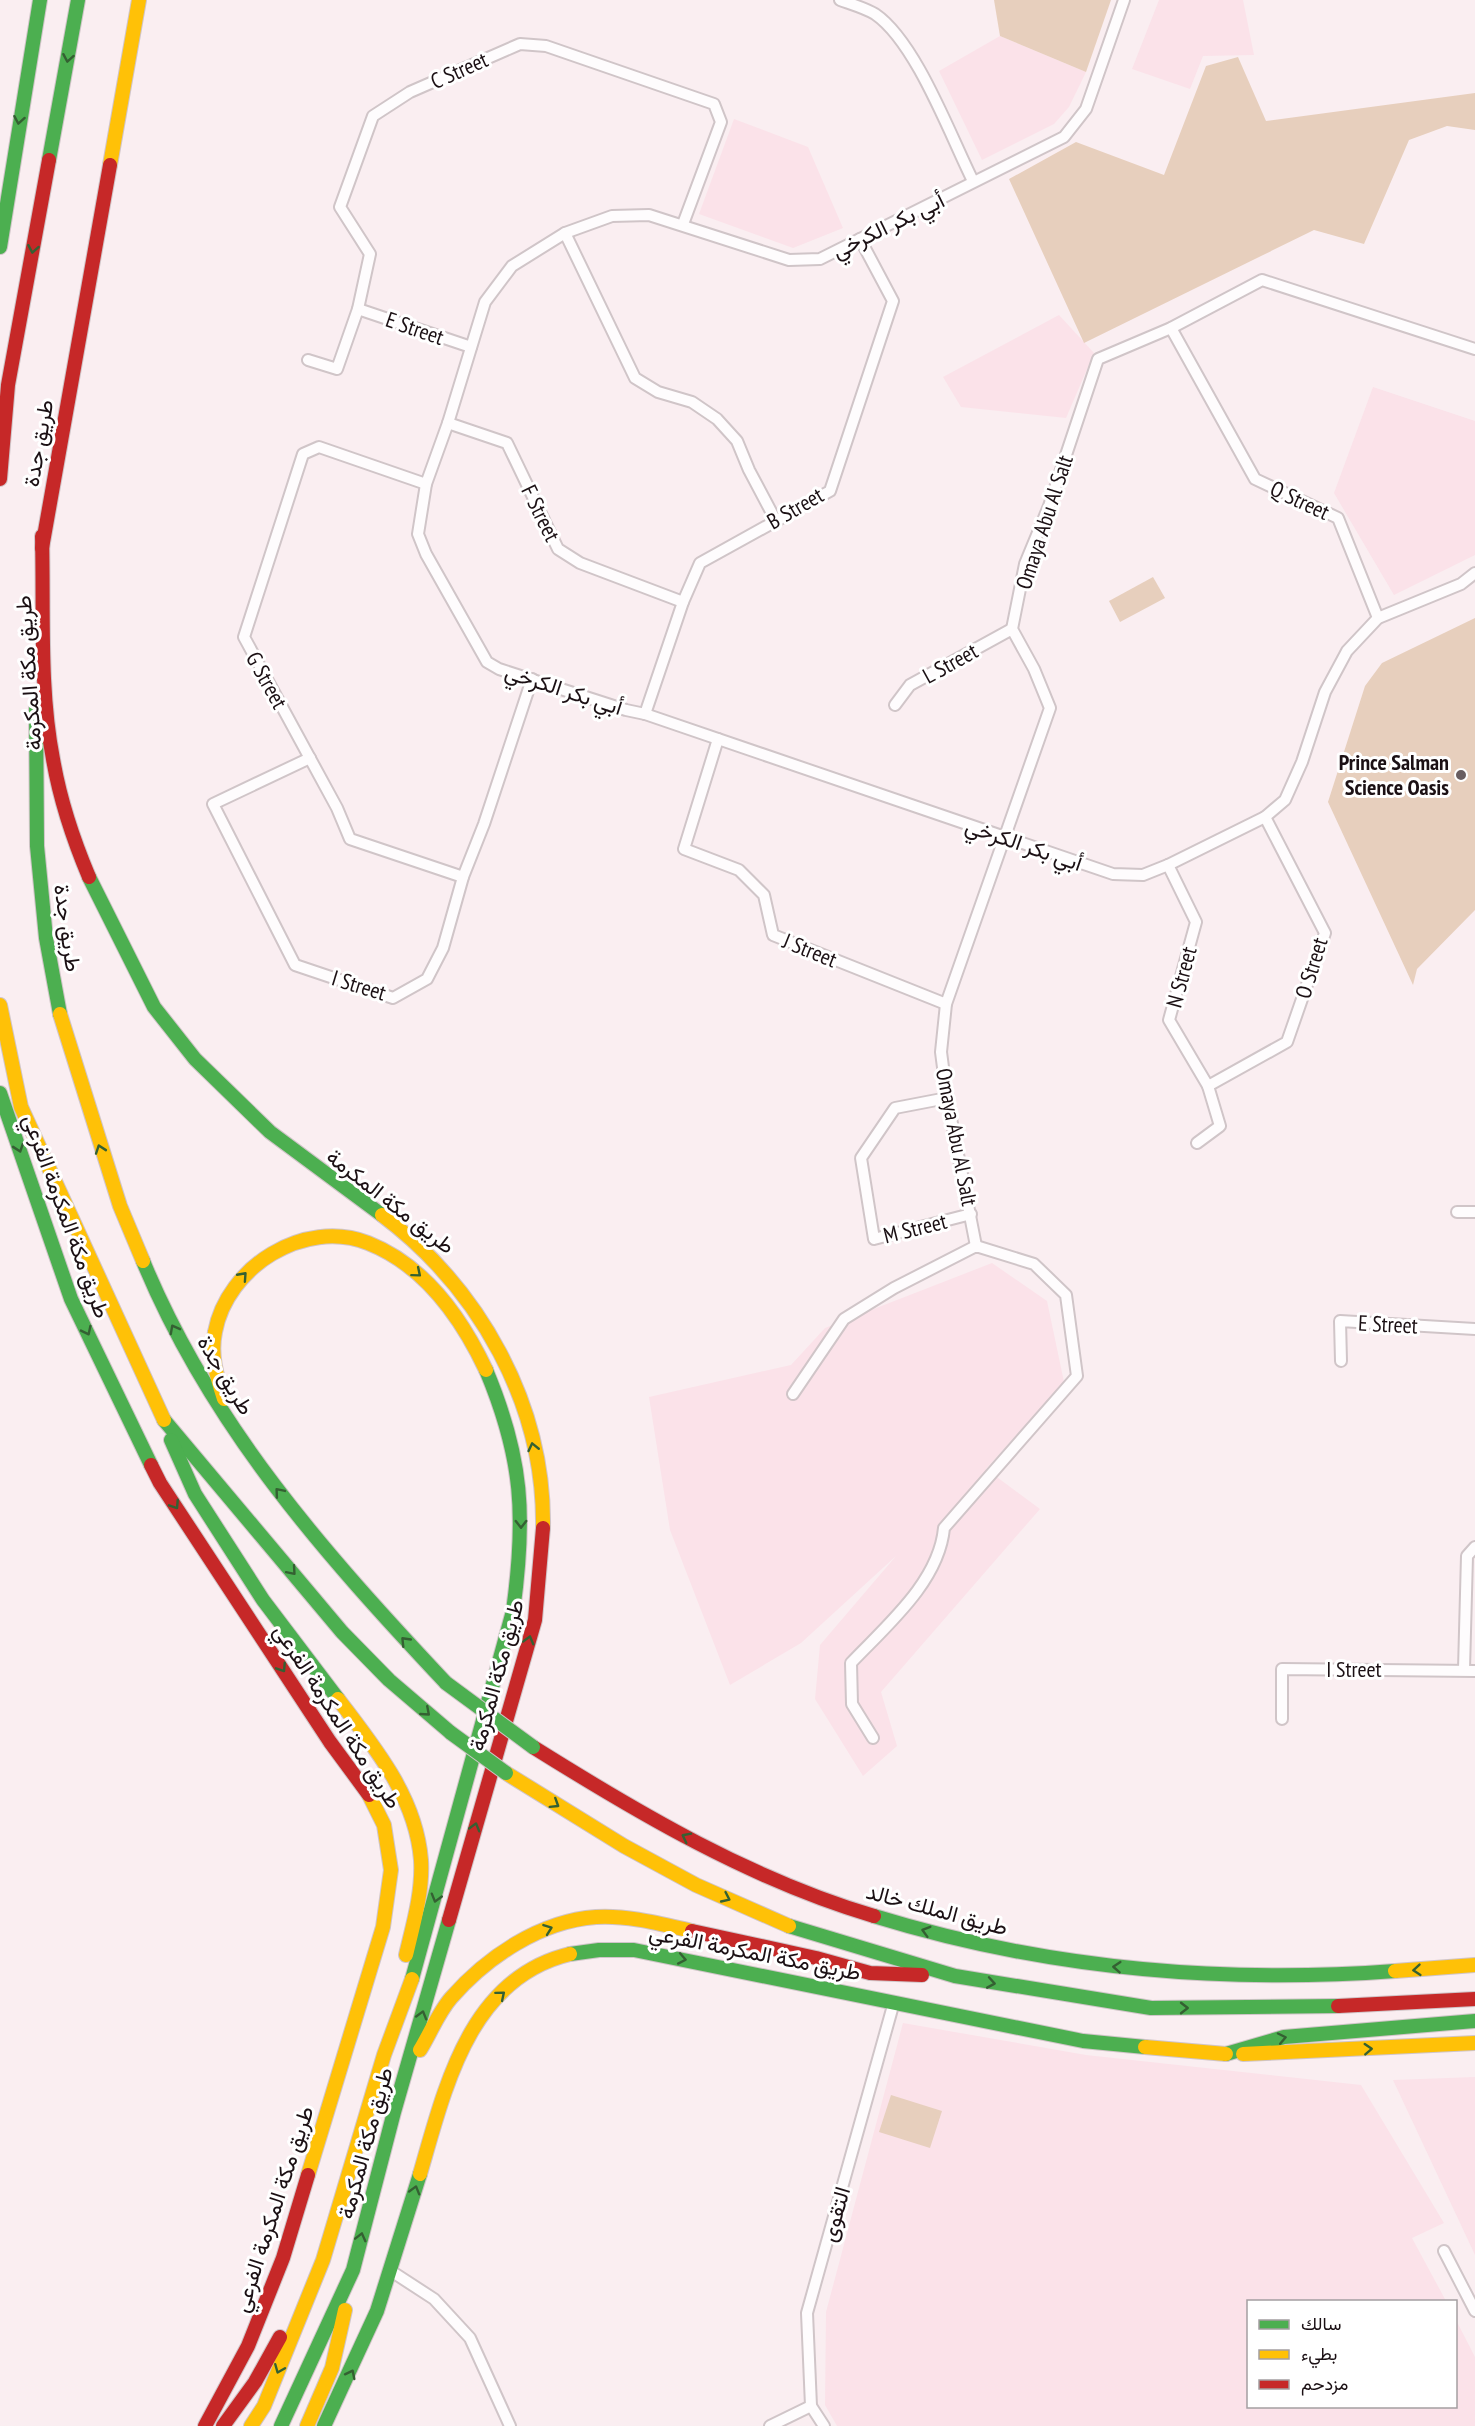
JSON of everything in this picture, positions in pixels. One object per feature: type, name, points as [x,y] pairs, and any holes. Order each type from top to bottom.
[{"type":"main road","points":[[0,247],[16,136],[40,0]]},
{"type":"main road","name":"طريق جدة","points":[[0,479],[8,385],[78,0]]},
{"type":"main road","name":"طريق جدة","points":[[139,0],[42,536],[34,751],[37,846],[46,938],[62,1026],[120,1206],[161,1305],[197,1373],[256,1464],[369,1601],[446,1683]]},
{"type":"main road","name":"طريق مكة المكرمة","points":[[42,536],[48,727],[61,790],[85,869],[112,930],[160,1017],[207,1072],[255,1118],[309,1163],[410,1237],[451,1276],[487,1329],[517,1387],[534,1448],[543,1503],[543,1566],[535,1620],[394,2112],[353,2270],[281,2426]]},
{"type":"main road","points":[[0,1005],[21,1107],[195,1494],[263,1600],[389,1766],[410,1811],[421,1860],[418,1902],[384,2055]]},
{"type":"main road","name":"طريق مكة المكرمة الفرعي","points":[[0,1093],[71,1299],[160,1483],[330,1742],[375,1803],[384,1825],[389,1848],[390,1891],[383,1927],[283,2258],[248,2346],[205,2426]]},
{"type":"main road","name":"طريق مكة المكرمة","points":[[251,2426],[264,2406],[322,2260],[384,2055],[418,1959],[513,1611],[521,1556],[517,1467],[490,1380],[470,1341],[421,1275],[388,1253],[365,1242],[338,1238],[306,1239],[277,1250],[251,1267],[230,1290],[215,1326],[211,1355],[217,1385],[256,1464]]},
{"type":"main road","points":[[160,1415],[342,1632],[389,1680],[451,1733],[506,1773],[624,1846],[696,1885],[778,1923],[955,1976]]},
{"type":"main road","name":"طريق الملك خالد","points":[[446,1683],[533,1747],[603,1791],[714,1851],[820,1897],[962,1941],[1092,1965],[1238,1976],[1367,1974],[1475,1965]]},
{"type":"main road","points":[[394,2112],[425,2039],[450,2000],[482,1968],[526,1937],[563,1924],[596,1917],[638,1919],[816,1958],[870,1973],[955,1976],[1151,2008],[1324,2007],[1475,1999]]},
{"type":"main road","name":"طريق مكة المكرمة الفرعي","points":[[324,2426],[360,2355],[391,2271],[459,2051],[476,2021],[496,1997],[541,1964],[569,1954],[606,1949],[634,1950],[1083,2041],[1226,2054]]},
{"type":"main road","points":[[1226,2054],[1284,2037],[1475,2020]]},
{"type":"main road","points":[[1226,2054],[1475,2043]]},
{"type":"main road","points":[[223,2426],[255,2382],[322,2260]]},
{"type":"main road","points":[[307,2426],[332,2368],[353,2270]]},
{"type":"street","points":[[840,0],[874,13],[895,31],[910,52],[973,181]]},
{"type":"street","name":"أبي بكر الكرخي","points":[[1124,0],[1086,109],[1064,137],[820,259],[789,260],[683,224],[649,215],[612,216],[565,233],[512,266],[485,302],[448,423],[426,484],[418,534],[426,554],[487,662],[1113,874],[1143,875],[1264,817],[1285,800],[1302,762],[1325,692],[1347,651],[1378,618],[1461,584],[1475,573]]},
{"type":"street","name":"C Street","points":[[308,360],[337,369],[358,309],[370,254],[340,207],[373,116],[410,92],[520,44],[546,46],[714,104],[722,122],[683,224]]},
{"type":"street","points":[[565,233],[635,378],[658,392],[692,402],[717,419],[737,441],[749,470],[775,519]]},
{"type":"street","name":"B Street","points":[[645,714],[683,602],[700,562],[830,491],[893,301],[860,239]]},
{"type":"street","name":"Omaya Abu Al Salt","points":[[976,1246],[947,1098],[941,1052],[946,1004],[1050,708],[1034,669],[1012,629],[1025,564],[1049,506],[1098,359],[1171,328],[1262,280],[1475,349]]},
{"type":"street","name":"E Street","points":[[358,309],[471,347]]},
{"type":"street","name":"Q Street","points":[[1171,328],[1255,479],[1338,518],[1378,618]]},
{"type":"street","name":"F Street","points":[[448,423],[507,442],[558,549],[580,563],[683,602]]},
{"type":"street","name":"G Street","points":[[426,484],[319,447],[303,454],[244,637],[310,758],[350,839],[463,877]]},
{"type":"street","name":"L Street","points":[[895,705],[909,685],[1012,629]]},
{"type":"street","name":"I Street","points":[[310,758],[213,804],[295,965],[393,998],[427,979],[443,948],[463,877],[484,824],[532,679]]},
{"type":"street","name":"J Street","points":[[718,739],[684,849],[739,870],[764,895],[773,935],[946,1004]]},
{"type":"street","name":"O Street","points":[[1208,1086],[1287,1042],[1325,933],[1264,817]]},
{"type":"street","name":"N Street","points":[[1168,865],[1196,922],[1170,1020],[1208,1086],[1220,1126],[1197,1143]]},
{"type":"street","name":"M Street","points":[[947,1098],[896,1108],[861,1158],[874,1239],[971,1214]]},
{"type":"street","points":[[1457,1212],[1475,1212]]},
{"type":"street","points":[[793,1394],[844,1319],[894,1288],[976,1246],[1034,1264],[1066,1295],[1077,1376],[944,1528],[942,1547],[926,1576],[897,1615],[851,1663],[852,1704],[873,1737]]},
{"type":"street","name":"E Street","points":[[1341,1361],[1340,1321],[1475,1329]]},
{"type":"street","points":[[1470,1670],[1467,1556],[1475,1547]]},
{"type":"street","name":"I Street","points":[[1282,1719],[1282,1669],[1470,1670]]},
{"type":"street","name":"التقوى","points":[[811,2406],[807,2313],[894,2002]]},
{"type":"street","points":[[1444,2252],[1475,2311]]},
{"type":"street","points":[[391,2271],[434,2299],[470,2338],[510,2426]]},
{"type":"street","points":[[770,2426],[811,2406],[824,2426]]},
{"type":"shaded area","points":[[994,0],[1111,0],[1086,72],[1000,36]]},
{"type":"shaded area","points":[[1159,0],[1243,0],[1254,55],[1203,56],[1190,89],[1132,69]]},
{"type":"shaded area","points":[[1000,36],[1086,72],[1069,107],[1054,124],[982,160],[939,71]]},
{"type":"shaded area","points":[[1238,57],[1266,121],[1475,93],[1475,130],[1447,126],[1409,140],[1364,244],[1314,230],[1084,343],[1009,179],[1076,142],[1164,175],[1206,66]]},
{"type":"shaded area","points":[[734,119],[808,147],[843,228],[793,248],[699,214]]},
{"type":"shaded area","points":[[1059,315],[1094,353],[1066,418],[961,407],[943,377]]},
{"type":"shaded area","points":[[1373,387],[1475,421],[1475,555],[1394,595],[1334,493]]},
{"type":"shaded area","points":[[1153,577],[1165,598],[1120,622],[1109,601]]},
{"type":"shaded area","points":[[1475,618],[1475,910],[1417,969],[1413,985],[1328,802],[1365,686],[1382,663]]},
{"type":"shaded area","points":[[992,1263],[1047,1301],[1064,1382],[986,1469],[1040,1509],[881,1692],[897,1746],[863,1776],[815,1699],[820,1645],[896,1556],[801,1643],[730,1685],[670,1530],[649,1397],[791,1365],[825,1328]]},
{"type":"shaded area","points":[[903,2023],[1086,2055],[1361,2085],[1444,2223],[1412,2238],[1445,2300],[1247,2300],[1247,2408],[1457,2408],[1457,2322],[1475,2357],[1475,2426],[837,2426],[825,2405],[826,2312]]},
{"type":"shaded area","points":[[1475,2077],[1475,2255],[1393,2080]]},
{"type":"shaded area","points":[[891,2095],[942,2111],[930,2148],[879,2132]]},
{"type":"traffic: fast","points":[[0,247],[40,0]]},
{"type":"traffic: fast","points":[[49,160],[78,0]]},
{"type":"traffic: fast","points":[[36,706],[37,846],[46,938],[60,1014]]},
{"type":"traffic: fast","points":[[89,877],[154,1007],[195,1059],[270,1132],[382,1215]]},
{"type":"traffic: fast","points":[[0,1093],[71,1299],[151,1465]]},
{"type":"traffic: fast","points":[[143,1261],[171,1321],[202,1378],[237,1433],[275,1486],[357,1586],[446,1683]]},
{"type":"traffic: fast","points":[[412,1979],[513,1611],[519,1546],[518,1488],[508,1432],[486,1370]]},
{"type":"traffic: fast","points":[[164,1420],[342,1632],[389,1680],[451,1733]]},
{"type":"traffic: fast","points":[[171,1440],[195,1494],[263,1600],[338,1699]]},
{"type":"traffic: fast","points":[[446,1683],[533,1747]]},
{"type":"traffic: fast","points":[[451,1733],[506,1773]]},
{"type":"traffic: fast","points":[[874,1916],[938,1934],[1002,1948],[1067,1960],[1132,1968],[1263,1975],[1329,1975],[1395,1971]]},
{"type":"traffic: fast","points":[[281,2426],[353,2270],[394,2112],[449,1920]]},
{"type":"traffic: fast","points":[[789,1926],[955,1976],[1151,2008],[1338,2006]]},
{"type":"traffic: fast","points":[[570,1954],[599,1950],[634,1950],[1083,2041],[1145,2047]]},
{"type":"traffic: fast","points":[[1226,2054],[1284,2037],[1475,2021]]},
{"type":"traffic: fast","points":[[324,2426],[377,2311],[420,2174]]},
{"type":"traffic: slow","points":[[110,165],[139,0]]},
{"type":"traffic: slow","points":[[0,1005],[21,1107],[164,1420]]},
{"type":"traffic: slow","points":[[60,1014],[120,1206],[143,1261]]},
{"type":"traffic: slow","points":[[382,1215],[417,1244],[448,1277],[476,1313],[500,1352],[519,1394],[532,1437],[541,1482],[543,1528]]},
{"type":"traffic: slow","points":[[224,1399],[213,1350],[215,1332],[222,1308],[235,1287],[252,1269],[272,1254],[295,1243],[319,1237],[344,1237],[368,1243],[407,1265],[439,1295],[452,1312],[486,1370]]},
{"type":"traffic: slow","points":[[338,1699],[392,1774],[411,1815],[418,1837],[421,1860],[420,1884],[406,1955]]},
{"type":"traffic: slow","points":[[506,1773],[624,1846],[696,1885],[789,1926]]},
{"type":"traffic: slow","points":[[308,2175],[383,1927],[391,1870],[384,1825],[369,1795]]},
{"type":"traffic: slow","points":[[420,2050],[442,2010],[465,1983],[498,1955],[535,1934],[575,1920],[596,1917],[620,1917],[692,1931]]},
{"type":"traffic: slow","points":[[420,2174],[452,2073],[466,2041],[485,2011],[507,1986],[536,1967],[570,1954]]},
{"type":"traffic: slow","points":[[1395,1971],[1475,1965]]},
{"type":"traffic: slow","points":[[251,2426],[264,2406],[323,2260],[384,2055],[412,1979]]},
{"type":"traffic: slow","points":[[1243,2054],[1475,2043]]},
{"type":"traffic: slow","points":[[1145,2047],[1226,2054]]},
{"type":"traffic: slow","points":[[307,2426],[332,2368],[345,2310]]},
{"type":"traffic: jam","points":[[0,479],[8,385],[49,160]]},
{"type":"traffic: jam","points":[[42,548],[110,165]]},
{"type":"traffic: jam","points":[[42,536],[43,648],[49,732],[63,804],[89,877]]},
{"type":"traffic: jam","points":[[151,1465],[160,1483],[330,1742],[369,1795]]},
{"type":"traffic: jam","points":[[449,1920],[535,1620],[543,1528]]},
{"type":"traffic: jam","points":[[533,1747],[614,1797],[698,1843],[784,1884],[874,1916]]},
{"type":"traffic: jam","points":[[692,1931],[816,1958],[870,1973],[922,1975]]},
{"type":"traffic: jam","points":[[1338,2006],[1475,1999]]},
{"type":"traffic: jam","points":[[205,2426],[248,2346],[283,2258],[308,2175]]},
{"type":"traffic: jam","points":[[223,2426],[255,2382],[280,2337]]},
{"type":"place","name":"Prince Salman Science Oasis","points":[[1461,775]]}]
